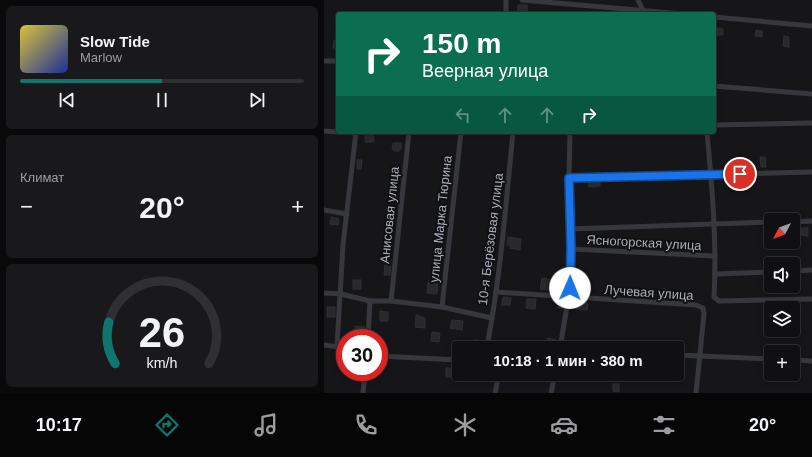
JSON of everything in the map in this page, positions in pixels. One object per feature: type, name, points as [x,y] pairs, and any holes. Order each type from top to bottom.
[{"type":"street","points":[[506,0],[506,12]]},
{"type":"street","points":[[522,0],[663,12]]},
{"type":"street","points":[[638,0],[643,10]]},
{"type":"street","points":[[716,17],[812,26]]},
{"type":"street","points":[[324,61],[336,61]]},
{"type":"street","points":[[716,86],[812,94]]},
{"type":"street","points":[[716,125],[812,123]]},
{"type":"street","points":[[324,130],[336,132]]},
{"type":"street","points":[[338,329],[343,246],[356,134]]},
{"type":"street","name":"Анисовая улица","points":[[391,301],[409,134]]},
{"type":"street","name":"улица Марка Тюрина","points":[[442,307],[460,134]]},
{"type":"street","name":"10-я Берёзовая улица","points":[[488,341],[505,221],[513,134]]},
{"type":"street","points":[[561,341],[569,298],[571,249],[569,229],[570,134]]},
{"type":"street","points":[[707,134],[715,223],[716,274],[714,297],[719,301],[812,299]]},
{"type":"street","points":[[569,178],[812,172]]},
{"type":"street","points":[[324,210],[346,214]]},
{"type":"street","points":[[800,222],[812,221]]},
{"type":"street","points":[[569,229],[764,222]]},
{"type":"street","name":"Ясногорская улица","points":[[571,249],[715,256]]},
{"type":"street","points":[[800,271],[812,270]]},
{"type":"street","points":[[716,274],[764,272]]},
{"type":"street","name":"Лучевая улица","points":[[496,292],[535,294],[569,298],[696,305],[702,308],[704,314],[700,356]]},
{"type":"street","points":[[324,293],[340,294],[370,301],[391,301],[442,307],[492,318]]},
{"type":"street","points":[[368,329],[370,301]]},
{"type":"street","points":[[324,345],[336,346]]},
{"type":"street","points":[[684,355],[764,359]]},
{"type":"street","points":[[388,356],[452,360]]},
{"type":"street","points":[[696,393],[700,356]]},
{"type":"street","points":[[800,360],[812,361]]},
{"type":"street","points":[[363,393],[364,381]]},
{"type":"street","points":[[495,393],[497,381]]},
{"type":"street","points":[[551,393],[554,381]]},
{"type":"building","points":[[518,5],[527,5],[527,12],[518,12]]},
{"type":"building","points":[[717,28],[723,29],[723,35],[717,35]]},
{"type":"building","points":[[756,30],[762,31],[762,37],[755,36]]},
{"type":"building","points":[[784,36],[789,37],[789,47],[783,46]]},
{"type":"building","points":[[334,40],[336,40],[336,48],[333,48]]},
{"type":"building","points":[[365,134],[373,134],[374,142],[365,142]]},
{"type":"building","points":[[393,143],[401,143],[401,149],[399,149],[399,151],[394,151],[395,149],[392,149]]},
{"type":"building","points":[[760,157],[765,157],[766,167],[761,167]]},
{"type":"building","points":[[357,160],[362,160],[361,169],[357,169]]},
{"type":"building","points":[[600,181],[600,186],[589,187],[588,182]]},
{"type":"building","points":[[331,217],[339,219],[338,225],[330,224]]},
{"type":"building","points":[[801,228],[808,228],[808,236],[801,235]]},
{"type":"building","points":[[508,237],[521,239],[520,250],[510,248],[510,245],[507,245]]},
{"type":"building","points":[[385,265],[391,266],[390,275],[384,275]]},
{"type":"building","points":[[542,278],[551,280],[550,290],[540,289]]},
{"type":"building","points":[[353,280],[361,280],[361,289],[353,289]]},
{"type":"building","points":[[428,282],[438,283],[437,294],[427,293]]},
{"type":"building","points":[[503,297],[511,298],[510,305],[502,305]]},
{"type":"building","points":[[527,299],[536,299],[535,309],[526,308]]},
{"type":"building","points":[[558,300],[564,301],[563,308],[558,308]]},
{"type":"building","points":[[577,302],[588,303],[587,310],[576,309]]},
{"type":"building","points":[[327,307],[335,307],[335,317],[327,317]]},
{"type":"building","points":[[380,311],[388,312],[388,321],[380,321]]},
{"type":"building","points":[[416,315],[425,318],[425,328],[415,327]]},
{"type":"building","points":[[452,320],[463,321],[462,330],[450,328]]},
{"type":"building","points":[[355,326],[365,327],[365,329],[355,329]]},
{"type":"building","points":[[432,332],[440,333],[439,342],[431,341]]},
{"type":"building","points":[[548,338],[556,340],[556,341],[547,341]]},
{"type":"building","points":[[446,368],[452,368],[452,377],[446,377]]},
{"type":"building","points":[[613,384],[619,384],[619,392],[613,391]]},
{"type":"route","points":[[570,288],[571,249],[569,229],[569,178],[740,174]]}]
